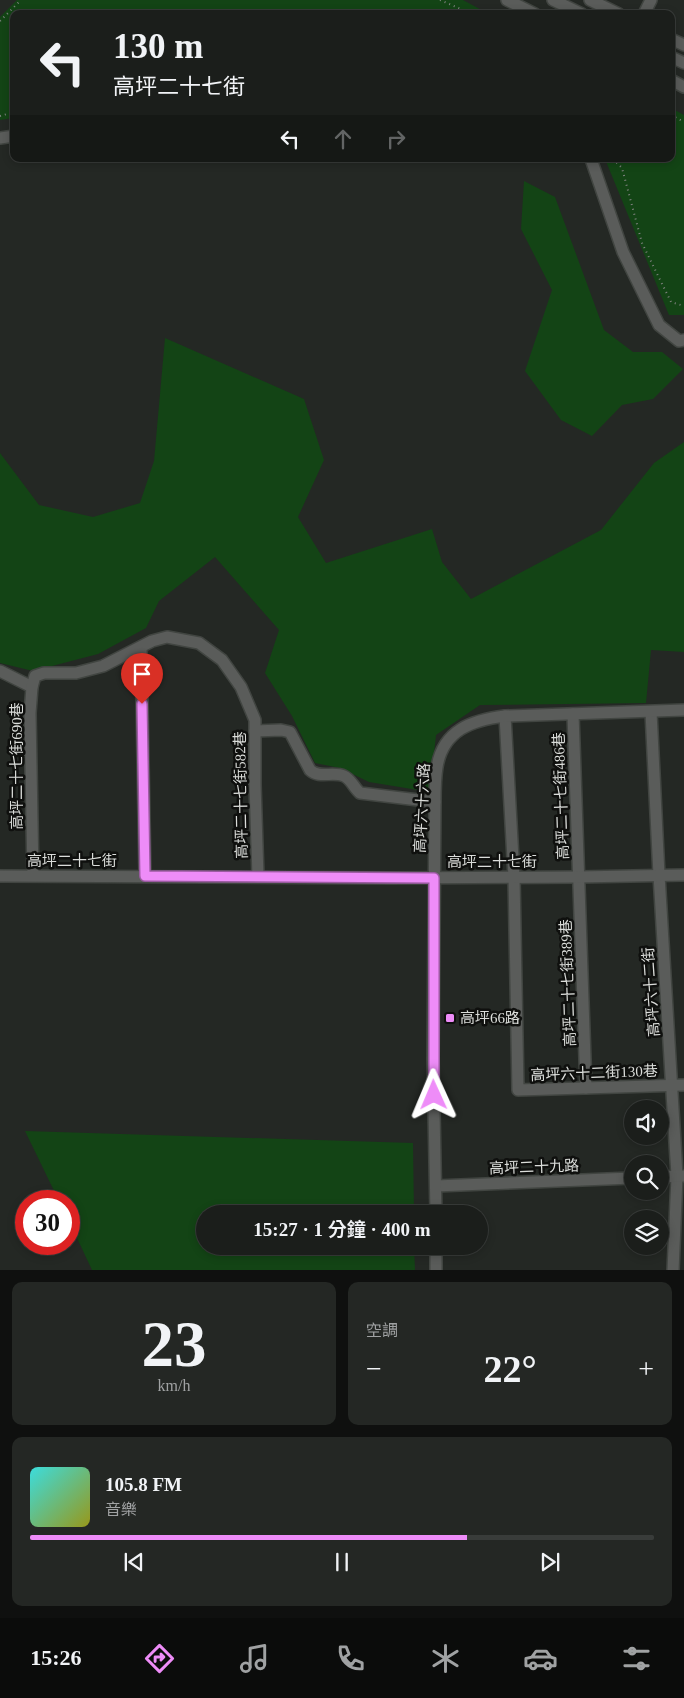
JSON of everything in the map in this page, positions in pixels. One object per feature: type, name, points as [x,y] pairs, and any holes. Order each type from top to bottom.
[{"type":"street","points":[[506,0],[527,10]]},
{"type":"street","points":[[553,0],[574,10]]},
{"type":"street","points":[[590,0],[610,10]]},
{"type":"street","points":[[592,162],[622,252],[659,326],[679,341],[684,340]]},
{"type":"street","name":"高坪二十七街582巷","points":[[142,646],[166,637],[199,643],[222,660],[241,687],[255,720],[258,877]]},
{"type":"street","points":[[0,671],[32,687],[35,676],[44,673],[76,673],[103,666],[142,646],[145,876]]},
{"type":"street","name":"高坪二十七街690巷","points":[[32,687],[30,713],[33,875]]},
{"type":"street","name":"高坪六十六路","points":[[436,1205],[433,1059],[435,802],[437,768],[446,744],[456,732],[471,723],[488,718],[684,710]]},
{"type":"street","name":"高坪六十二街","points":[[651,712],[659,875],[678,1085],[681,1176],[673,1270]]},
{"type":"street","name":"高坪二十七街486巷","points":[[573,714],[579,877]]},
{"type":"street","points":[[506,716],[514,877]]},
{"type":"street","points":[[255,731],[281,730],[290,732],[314,774],[342,775],[348,778],[360,793],[435,802]]},
{"type":"street","name":"高坪二十七街","points":[[0,876],[434,878],[684,874]]},
{"type":"street","name":"高坪六十二街130巷","points":[[514,877],[518,1090],[678,1085]]},
{"type":"street","name":"高坪二十七街389巷","points":[[579,877],[586,1088]]},
{"type":"street","name":"高坪二十九路","points":[[436,1186],[624,1178]]},
{"type":"street","points":[[436,1255],[436,1270]]},
{"type":"path","points":[[11,10],[21,0]]},
{"type":"path","points":[[440,0],[463,10]]},
{"type":"path","points":[[0,21],[10,11]]},
{"type":"path","points":[[616,162],[622,168],[642,243],[660,282],[670,302],[684,306]]},
{"type":"green space","points":[[17,0],[463,0],[482,10],[10,10],[10,119],[0,120],[0,17]]},
{"type":"green space","points":[[675,110],[684,115],[684,315],[669,315],[606,162],[675,162]]},
{"type":"green space","points":[[524,181],[555,197],[604,330],[633,352],[662,352],[683,369],[653,399],[622,405],[592,436],[561,420],[525,371],[552,290],[521,229]]},
{"type":"green space","points":[[165,338],[304,399],[324,460],[298,517],[326,563],[432,529],[442,562],[471,599],[601,530],[654,463],[684,442],[684,652],[651,650],[646,703],[480,705],[436,735],[430,792],[369,782],[340,768],[315,763],[292,716],[265,673],[279,630],[215,557],[159,601],[146,628],[98,654],[33,671],[0,663],[0,453],[39,505],[93,517],[140,503],[154,461]]},
{"type":"green space","points":[[25,1131],[413,1143],[414,1205],[196,1205],[196,1255],[414,1255],[415,1270],[92,1270],[80,1244],[80,1190],[54,1190]]},
{"type":"place","name":"高坪66路","points":[[450,1018]]},
{"type":"route","points":[[142,704],[145,876],[434,878],[434,1095]]}]
